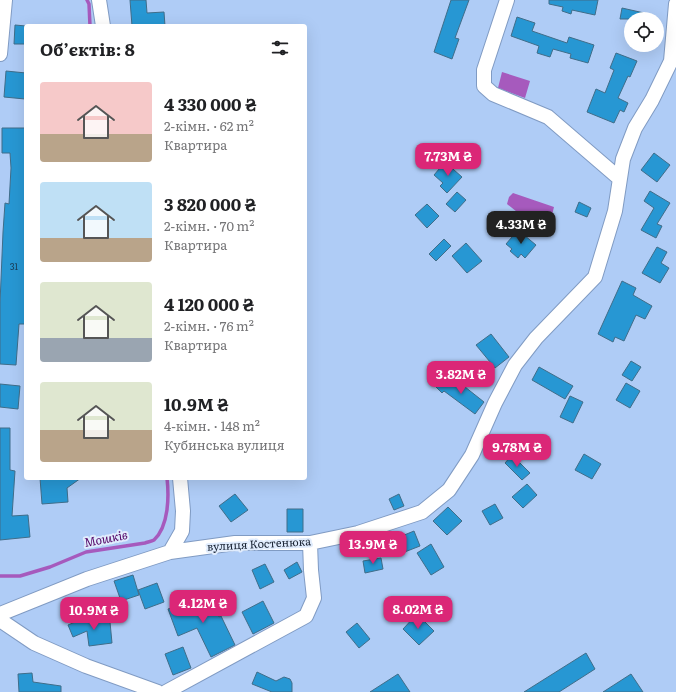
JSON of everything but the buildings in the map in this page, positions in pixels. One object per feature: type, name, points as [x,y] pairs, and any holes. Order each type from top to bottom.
[{"type":"street","points":[[0,54],[5,0]]},
{"type":"street","points":[[99,0],[103,24]]},
{"type":"street","points":[[507,0],[484,70],[484,86],[493,94],[548,117],[620,179]]},
{"type":"street","name":"вулиця Костенюка","points":[[0,614],[87,579],[170,552],[235,543],[310,543],[358,533],[422,512],[449,490],[472,455],[495,403],[516,365],[536,338],[595,278],[615,211],[623,159],[635,128],[652,100],[671,61],[676,4]]},
{"type":"street","points":[[170,552],[182,531],[183,511],[180,480]]},
{"type":"street","points":[[166,692],[306,616],[314,598],[310,570],[310,543]]},
{"type":"street","points":[[0,620],[40,646],[86,666],[158,692]]},
{"type":"shaded area","points":[[502,72],[530,81],[525,98],[498,88]]},
{"type":"shaded area","points":[[513,193],[554,207],[551,219],[541,231],[507,204],[509,197]]},
{"type":"waterway","name":"Мошків","points":[[87,0],[89,4],[90,24]]},
{"type":"waterway","name":"Мошків","points":[[0,576],[20,576],[50,567],[86,552],[145,543],[154,540],[163,527],[167,510],[167,480]]}]
